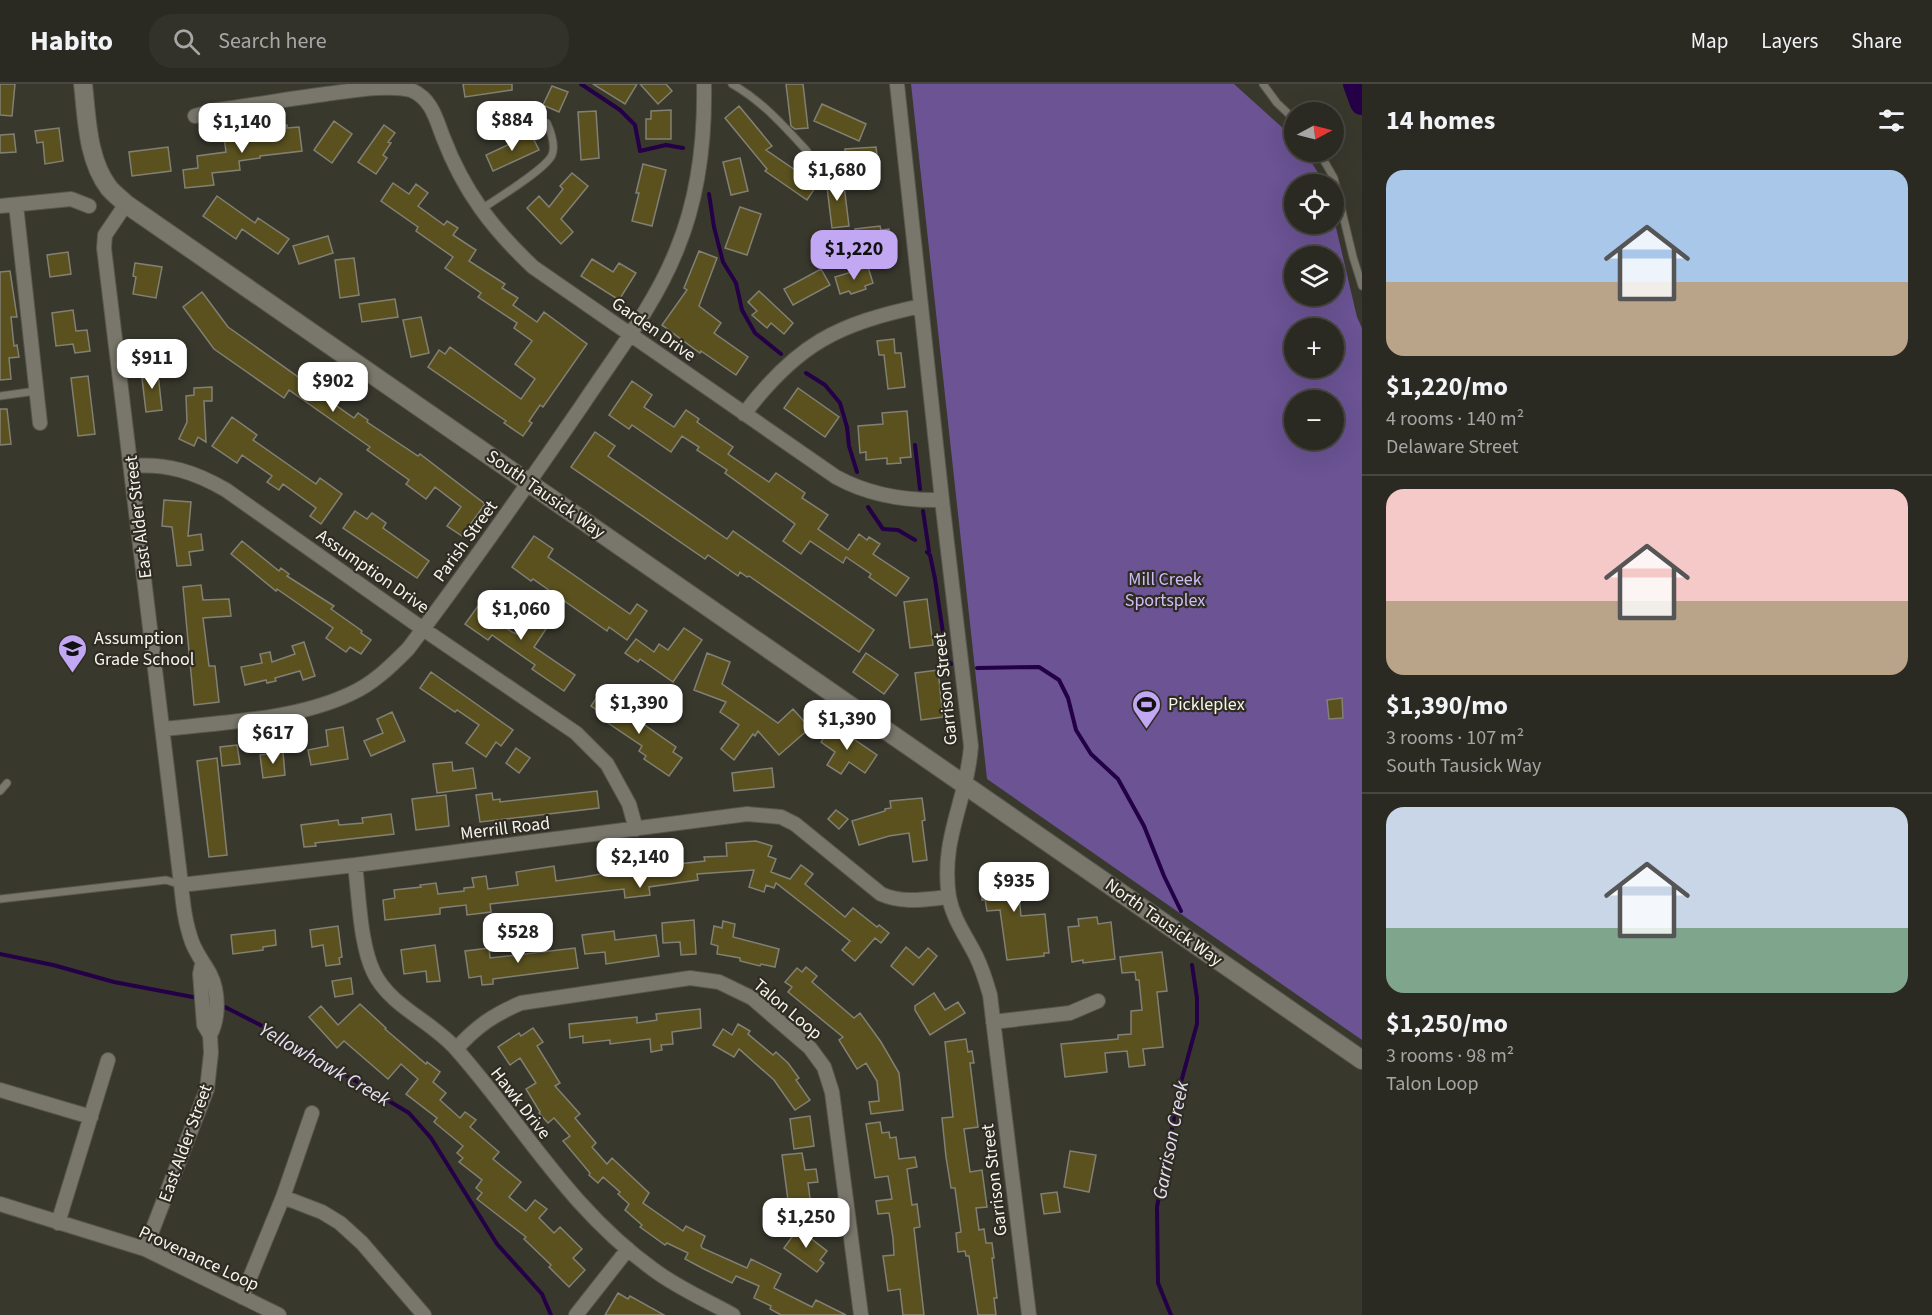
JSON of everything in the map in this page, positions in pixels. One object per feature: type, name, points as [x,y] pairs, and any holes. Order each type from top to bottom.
[{"type":"main road","points":[[83,84],[93,156],[99,172],[110,188],[126,204]]},
{"type":"main road","name":"South Tausick Way","points":[[126,204],[966,785]]},
{"type":"main road","name":"North Tausick Way","points":[[966,785],[1362,1060]]},
{"type":"street","name":"Parish Street","points":[[164,729],[279,714],[330,702],[352,693],[391,667],[423,629],[529,483],[630,334],[666,276],[687,218],[700,150],[704,84]]},
{"type":"street","name":"Garrison Street","points":[[897,84],[971,746],[966,785],[949,842],[947,865],[949,897],[957,920],[984,974],[993,1022],[1029,1315]]},
{"type":"street","name":"Garden Drive","points":[[195,116],[217,110],[380,87],[410,89],[421,95],[430,105],[455,165],[480,210],[533,267],[836,477],[864,491],[904,499],[942,500]]},
{"type":"street","points":[[0,206],[71,199],[89,206]]},
{"type":"street","name":"East Alder Street","points":[[126,204],[105,235],[104,248],[186,924],[202,964],[210,974],[215,996],[216,1024],[210,1035],[210,1073],[202,1105],[145,1249]]},
{"type":"street","points":[[16,205],[40,423]]},
{"type":"street","points":[[744,414],[776,375],[796,356],[816,342],[867,319],[921,306]]},
{"type":"street","name":"Assumption Drive","points":[[131,466],[164,466],[204,477],[248,505],[423,629],[576,733],[607,764],[619,783],[629,804],[636,829]]},
{"type":"street","name":"Merrill Road","points":[[181,885],[355,865],[747,814],[781,817],[808,834],[881,894],[898,900],[949,897]]},
{"type":"street","name":"Hawk Drive","points":[[355,865],[364,942],[374,972],[388,993],[435,1029],[456,1049],[554,1174],[578,1202],[627,1249],[682,1288],[733,1315]]},
{"type":"street","name":"Talon Loop","points":[[456,1049],[475,1028],[499,1012],[521,1003],[690,978],[719,982],[752,998],[810,1048],[824,1066],[832,1092],[861,1315]]},
{"type":"street","points":[[993,1022],[1070,1013],[1098,1001]]},
{"type":"street","points":[[58,1223],[108,1060]]},
{"type":"street","points":[[0,1090],[91,1117]]},
{"type":"street","points":[[242,1297],[283,1197],[312,1113]]},
{"type":"street","points":[[283,1197],[322,1212],[340,1223],[362,1243],[424,1315]]},
{"type":"street","name":"Provenance Loop","points":[[0,1204],[145,1249],[279,1315]]},
{"type":"street","points":[[576,1315],[627,1249]]},
{"type":"lane","points":[[732,84],[751,95],[770,111],[807,151]]},
{"type":"lane","points":[[1263,84],[1284,110]]},
{"type":"lane","points":[[480,210],[538,169],[552,155],[553,139],[548,123]]},
{"type":"lane","points":[[1325,162],[1334,178],[1362,286]]},
{"type":"lane","points":[[0,396],[36,391]]},
{"type":"lane","points":[[0,791],[7,783]]},
{"type":"lane","points":[[0,899],[166,880],[181,885]]},
{"type":"green space","name":"Mill Creek Sportsplex","points":[[911,84],[1234,84],[1284,129],[1284,162],[1311,162],[1319,174],[1284,174],[1284,234],[1338,234],[1340,246],[1284,246],[1284,306],[1344,306],[1344,262],[1357,317],[1362,328],[1362,1040],[987,779]]},
{"type":"building","points":[[0,84],[15,84],[12,116],[0,115]]},
{"type":"building","points":[[463,84],[512,84],[512,90],[465,97]]},
{"type":"building","points":[[593,84],[637,84],[625,104]]},
{"type":"building","points":[[640,84],[666,84],[672,91],[658,104]]},
{"type":"building","points":[[786,84],[803,84],[808,128],[795,129],[791,126]]},
{"type":"building","points":[[552,86],[568,92],[559,112],[543,105]]},
{"type":"building","points":[[822,104],[866,124],[859,141],[814,121]]},
{"type":"building","points":[[739,106],[772,146],[766,150],[817,185],[807,200],[765,171],[767,169],[725,118]]},
{"type":"building","points":[[671,110],[671,139],[646,139],[646,119],[651,119],[651,111]]},
{"type":"building","points":[[596,111],[599,158],[581,160],[578,112]]},
{"type":"building","points":[[334,121],[352,134],[332,163],[314,150]]},
{"type":"building","points":[[287,125],[287,128],[299,127],[302,151],[239,161],[240,170],[212,173],[214,185],[185,188],[183,170],[198,168],[197,156],[226,152],[224,137],[238,135],[238,140],[264,137],[263,134],[275,132],[274,127]]},
{"type":"building","points":[[384,125],[395,133],[388,142],[391,143],[383,155],[387,158],[376,174],[358,162]]},
{"type":"building","points":[[59,128],[63,161],[45,164],[43,142],[37,143],[35,131]]},
{"type":"building","points":[[14,134],[16,152],[0,153],[0,135]]},
{"type":"building","points":[[531,134],[539,150],[493,171],[486,155]]},
{"type":"building","points":[[168,147],[171,171],[132,176],[129,152]]},
{"type":"building","points":[[876,147],[878,165],[846,167],[845,149]]},
{"type":"building","points":[[740,158],[748,191],[731,195],[723,162]]},
{"type":"building","points":[[643,164],[666,170],[652,226],[632,221]]},
{"type":"building","points":[[572,173],[588,186],[561,219],[573,232],[561,244],[527,208],[539,196],[549,207],[563,189],[560,186]]},
{"type":"building","points":[[843,177],[849,226],[832,228],[826,179]]},
{"type":"building","points":[[393,183],[409,194],[416,184],[428,193],[418,206],[444,225],[447,221],[458,228],[453,235],[476,250],[469,261],[505,284],[502,288],[518,298],[513,305],[537,322],[544,312],[587,344],[543,407],[540,405],[529,421],[532,423],[523,436],[504,423],[506,421],[428,367],[439,350],[445,354],[450,347],[521,399],[535,379],[515,364],[532,341],[514,328],[517,323],[478,297],[481,293],[445,268],[453,257],[416,231],[418,227],[381,201]]},
{"type":"building","points":[[217,196],[255,223],[258,218],[289,239],[278,254],[242,229],[236,239],[203,216]]},
{"type":"building","points":[[740,207],[761,214],[747,255],[725,248]]},
{"type":"building","points":[[880,226],[881,230],[889,229],[891,248],[858,252],[855,229]]},
{"type":"building","points":[[328,236],[333,253],[299,264],[293,246]]},
{"type":"building","points":[[699,251],[717,258],[699,306],[721,323],[714,333],[748,357],[736,375],[701,351],[700,353],[662,325],[687,290],[684,288]]},
{"type":"building","points":[[68,252],[71,274],[50,277],[47,255]]},
{"type":"building","points":[[354,258],[359,295],[340,298],[335,260]]},
{"type":"building","points":[[592,259],[613,272],[619,263],[636,273],[619,300],[581,276]]},
{"type":"building","points":[[135,263],[162,267],[156,298],[133,294],[136,277],[133,276]]},
{"type":"building","points":[[868,267],[873,283],[865,286],[866,289],[851,294],[849,291],[840,294],[835,277]]},
{"type":"building","points":[[821,269],[830,285],[793,305],[784,289]]},
{"type":"building","points":[[10,271],[17,317],[11,317],[14,346],[17,345],[19,357],[9,358],[11,379],[0,380],[0,272]]},
{"type":"building","points":[[759,291],[793,323],[784,334],[771,323],[767,328],[752,315],[757,311],[748,302]]},
{"type":"building","points":[[202,292],[228,327],[304,381],[312,385],[315,382],[328,391],[324,397],[354,418],[358,413],[368,420],[367,422],[418,456],[420,454],[485,504],[462,536],[447,526],[461,507],[435,487],[426,499],[406,484],[409,480],[367,450],[370,447],[289,390],[284,398],[214,349],[183,307]]},
{"type":"building","points":[[395,299],[398,317],[362,322],[359,304]]},
{"type":"building","points":[[73,310],[76,331],[87,330],[90,351],[75,353],[73,344],[56,346],[52,313]]},
{"type":"building","points":[[421,317],[429,353],[411,357],[403,320]]},
{"type":"building","points":[[894,339],[895,353],[901,353],[905,387],[888,389],[884,355],[879,355],[877,341]]},
{"type":"building","points":[[157,365],[162,410],[146,412],[142,378],[147,378],[145,367]]},
{"type":"building","points":[[88,376],[95,434],[78,436],[71,378]]},
{"type":"building","points":[[632,381],[652,395],[644,407],[674,427],[686,410],[699,419],[697,422],[733,447],[728,454],[769,482],[776,473],[805,493],[802,498],[828,515],[818,529],[848,550],[859,534],[867,540],[869,537],[880,544],[873,554],[909,578],[896,596],[869,577],[871,574],[846,557],[843,563],[810,541],[801,554],[783,541],[795,524],[725,473],[727,470],[697,450],[699,447],[682,436],[671,452],[632,425],[629,429],[609,415]]},
{"type":"building","points":[[212,387],[212,401],[204,401],[206,442],[198,437],[194,446],[179,439],[187,422],[186,396],[194,395],[194,388]]},
{"type":"building","points":[[798,388],[839,417],[825,437],[784,408]]},
{"type":"building","points":[[0,409],[7,409],[11,444],[0,445]]},
{"type":"building","points":[[907,411],[911,457],[900,458],[901,463],[887,464],[887,458],[866,460],[866,452],[860,453],[858,426],[883,424],[882,413]]},
{"type":"building","points":[[232,417],[257,435],[253,440],[316,484],[320,478],[342,494],[321,524],[310,516],[316,508],[283,484],[279,490],[267,482],[272,476],[242,455],[237,463],[212,446]]},
{"type":"building","points":[[595,432],[615,446],[608,456],[727,539],[733,531],[874,630],[859,652],[749,576],[740,572],[738,576],[708,555],[705,559],[571,467]]},
{"type":"building","points":[[164,500],[191,502],[188,536],[201,534],[203,550],[189,552],[191,565],[177,566],[172,527],[162,526]]},
{"type":"building","points":[[355,511],[367,519],[372,513],[386,523],[383,528],[429,561],[417,578],[343,528]]},
{"type":"building","points":[[534,536],[553,549],[548,557],[630,614],[637,604],[647,611],[627,640],[609,627],[607,631],[512,567]]},
{"type":"building","points":[[242,541],[279,571],[281,568],[289,574],[287,576],[334,606],[331,609],[362,631],[361,633],[371,640],[361,654],[350,647],[346,652],[326,638],[333,628],[277,589],[276,591],[231,554]]},
{"type":"building","points":[[201,585],[203,600],[229,599],[231,616],[203,618],[209,666],[215,666],[219,702],[194,705],[183,587]]},
{"type":"building","points":[[486,595],[500,605],[491,617],[512,632],[517,634],[533,610],[550,623],[534,647],[575,675],[564,691],[532,669],[535,665],[492,635],[488,640],[465,624]]},
{"type":"building","points":[[927,599],[933,645],[910,648],[904,602]]},
{"type":"building","points":[[684,628],[702,640],[673,682],[640,659],[638,662],[625,653],[636,639],[654,652],[659,644],[668,650]]},
{"type":"building","points":[[304,642],[315,676],[303,680],[300,671],[275,678],[276,681],[267,683],[266,680],[245,685],[241,667],[262,663],[260,654],[270,652],[272,662],[295,654],[292,646]]},
{"type":"building","points":[[707,653],[730,662],[722,684],[778,723],[793,709],[810,728],[779,755],[758,731],[755,736],[753,734],[734,760],[721,749],[739,725],[720,712],[726,702],[694,690]]},
{"type":"building","points":[[866,653],[898,675],[884,694],[853,672]]},
{"type":"building","points":[[938,670],[943,717],[921,720],[915,673]]},
{"type":"building","points":[[431,672],[513,730],[501,746],[496,742],[486,757],[466,743],[479,725],[420,688]]},
{"type":"building","points":[[601,691],[620,705],[619,707],[676,747],[673,752],[682,758],[669,776],[644,759],[646,756],[639,751],[642,746],[605,721],[607,717],[591,706]]},
{"type":"building","points":[[1342,698],[1343,718],[1329,719],[1327,700]]},
{"type":"building","points":[[392,712],[405,741],[371,756],[364,741],[383,733],[377,719]]},
{"type":"building","points":[[833,725],[877,755],[865,773],[849,762],[841,774],[827,765],[835,752],[821,742]]},
{"type":"building","points":[[343,727],[348,759],[311,765],[308,750],[328,746],[326,730]]},
{"type":"building","points":[[237,745],[240,764],[222,766],[220,747]]},
{"type":"building","points":[[516,748],[530,758],[519,773],[506,763]]},
{"type":"building","points":[[283,752],[285,775],[263,778],[260,755]]},
{"type":"building","points":[[217,758],[227,855],[209,857],[197,761]]},
{"type":"building","points":[[452,762],[453,771],[473,768],[476,788],[437,793],[433,764]]},
{"type":"building","points":[[772,768],[774,787],[734,791],[732,773]]},
{"type":"building","points":[[597,791],[599,808],[480,822],[476,795],[492,793],[493,800],[500,799],[500,802]]},
{"type":"building","points":[[446,795],[449,826],[416,830],[412,799]]},
{"type":"building","points":[[922,798],[925,820],[922,821],[927,860],[913,862],[909,833],[859,845],[852,821],[891,808],[890,801]]},
{"type":"building","points":[[836,810],[848,819],[839,829],[828,819]]},
{"type":"building","points":[[391,814],[394,834],[315,843],[316,846],[304,847],[301,825],[338,820],[339,825],[363,823],[362,818]]},
{"type":"building","points":[[756,841],[772,846],[768,856],[776,859],[771,872],[790,879],[801,865],[813,874],[805,884],[845,917],[853,908],[877,927],[879,925],[889,933],[881,943],[875,938],[855,961],[842,950],[850,941],[776,883],[774,888],[766,885],[764,892],[749,887],[754,870],[697,874],[698,880],[649,887],[650,895],[625,898],[624,889],[490,904],[491,912],[467,915],[466,905],[440,908],[440,914],[385,920],[383,900],[395,898],[394,890],[436,883],[438,894],[464,891],[464,888],[474,887],[472,878],[486,876],[488,889],[518,885],[516,872],[554,866],[556,881],[584,877],[601,874],[599,861],[635,855],[637,872],[664,869],[662,854],[676,852],[678,864],[705,861],[704,857],[727,856],[726,843]]},
{"type":"building","points":[[1015,864],[1017,876],[1023,875],[1026,895],[1019,896],[1021,916],[1045,914],[1049,953],[1044,953],[1044,956],[1007,960],[1000,910],[987,911],[985,899],[982,900],[980,880],[983,880],[982,867]]},
{"type":"building","points":[[1097,917],[1098,924],[1111,922],[1115,959],[1072,962],[1068,927],[1079,926],[1078,919]]},
{"type":"building","points":[[694,920],[696,954],[681,955],[680,942],[663,943],[662,923]]},
{"type":"building","points":[[723,921],[735,924],[733,937],[779,949],[775,967],[761,964],[760,966],[740,961],[740,958],[717,954],[718,946],[711,944],[714,926],[722,928]]},
{"type":"building","points":[[338,926],[342,957],[339,958],[340,964],[326,966],[323,945],[312,947],[310,930]]},
{"type":"building","points":[[275,930],[276,945],[263,947],[263,950],[233,954],[231,935]]},
{"type":"building","points":[[614,931],[615,940],[656,935],[659,956],[606,964],[605,952],[585,954],[582,935]]},
{"type":"building","points":[[435,945],[440,981],[427,982],[426,971],[404,974],[401,950]]},
{"type":"building","points":[[906,947],[919,958],[928,948],[937,956],[913,985],[891,966]]},
{"type":"building","points":[[489,948],[490,958],[575,948],[578,968],[493,979],[493,984],[482,985],[481,976],[469,978],[465,951]]},
{"type":"building","points":[[1162,952],[1167,991],[1157,992],[1163,1047],[1143,1049],[1145,1065],[1129,1067],[1127,1051],[1105,1053],[1107,1072],[1065,1077],[1061,1044],[1118,1039],[1118,1035],[1131,1034],[1131,1011],[1142,1010],[1139,980],[1136,980],[1135,972],[1122,973],[1120,957]]},
{"type":"building","points":[[806,967],[817,976],[812,982],[854,1018],[860,1013],[881,1042],[899,1073],[903,1110],[871,1114],[869,1102],[879,1101],[877,1081],[866,1063],[857,1069],[839,1040],[843,1037],[788,992],[792,987],[785,982],[797,968],[802,972]]},
{"type":"building","points":[[351,978],[353,994],[335,997],[332,981]]},
{"type":"building","points":[[934,993],[945,1010],[958,1002],[965,1013],[930,1035],[915,1010],[915,1006]]},
{"type":"building","points":[[360,1004],[426,1064],[427,1062],[440,1072],[433,1082],[446,1093],[440,1100],[460,1118],[465,1112],[476,1120],[470,1127],[499,1152],[493,1159],[521,1182],[509,1197],[526,1211],[535,1200],[547,1209],[539,1218],[554,1233],[560,1227],[582,1249],[573,1258],[585,1270],[569,1287],[549,1267],[551,1265],[524,1239],[526,1237],[477,1199],[482,1193],[476,1188],[482,1180],[459,1162],[463,1158],[457,1153],[463,1146],[434,1122],[437,1118],[406,1094],[418,1079],[401,1064],[388,1079],[344,1041],[337,1048],[309,1017],[321,1006],[338,1025]]},
{"type":"building","points":[[700,1009],[701,1028],[672,1032],[673,1044],[661,1045],[662,1050],[651,1052],[650,1039],[610,1044],[610,1040],[583,1043],[583,1036],[570,1038],[569,1024],[637,1017],[637,1023],[657,1020],[656,1014]]},
{"type":"building","points":[[738,1024],[750,1031],[748,1034],[773,1055],[776,1052],[788,1063],[799,1078],[796,1080],[810,1100],[795,1110],[774,1080],[739,1049],[734,1057],[713,1045],[723,1029],[732,1035]]},
{"type":"building","points":[[533,1028],[543,1042],[537,1046],[560,1083],[555,1086],[580,1114],[575,1118],[596,1143],[592,1147],[607,1164],[612,1158],[649,1193],[643,1203],[683,1231],[686,1226],[705,1236],[702,1248],[747,1268],[751,1259],[781,1274],[774,1288],[812,1307],[816,1300],[846,1315],[781,1315],[770,1309],[771,1306],[754,1298],[759,1286],[736,1276],[732,1283],[685,1259],[688,1253],[667,1243],[665,1245],[640,1227],[642,1225],[625,1210],[629,1204],[618,1194],[620,1192],[603,1177],[598,1183],[589,1175],[590,1173],[563,1141],[570,1136],[554,1118],[548,1123],[539,1113],[526,1089],[536,1083],[520,1058],[510,1065],[498,1047],[519,1033],[521,1036]]},
{"type":"building","points":[[966,1039],[968,1052],[972,1051],[974,1063],[970,1063],[978,1127],[964,1129],[970,1172],[982,1170],[987,1207],[976,1208],[979,1230],[984,1229],[986,1243],[992,1243],[997,1298],[994,1298],[996,1315],[978,1315],[969,1256],[966,1256],[965,1251],[958,1252],[956,1233],[961,1232],[955,1188],[951,1188],[946,1157],[942,1118],[953,1117],[945,1042]]},
{"type":"building","points":[[810,1116],[814,1146],[794,1149],[790,1119]]},
{"type":"building","points":[[880,1122],[882,1133],[889,1132],[890,1138],[896,1137],[899,1159],[915,1157],[917,1167],[907,1169],[912,1205],[917,1204],[920,1227],[914,1228],[924,1315],[903,1315],[900,1289],[888,1291],[883,1256],[894,1255],[893,1238],[889,1213],[878,1214],[876,1201],[892,1199],[888,1176],[875,1178],[866,1124]]},
{"type":"building","points":[[1070,1151],[1096,1155],[1089,1192],[1064,1187]]},
{"type":"building","points":[[802,1153],[805,1170],[816,1169],[818,1182],[808,1183],[811,1206],[820,1205],[822,1219],[791,1223],[782,1155]]},
{"type":"building","points":[[1057,1192],[1060,1212],[1044,1214],[1041,1194]]},
{"type":"building","points":[[791,1223],[827,1251],[820,1260],[824,1263],[817,1272],[784,1248],[792,1237]]},
{"type":"building","points":[[618,1293],[628,1299],[630,1296],[664,1315],[605,1315]]},
{"type":"waterway","name":"Garrison Creek","points":[[581,84],[620,110],[635,125],[640,151],[666,145],[683,148]]},
{"type":"waterway","points":[[1355,84],[1362,103]]},
{"type":"waterway","name":"Garrison Creek","points":[[709,194],[723,262],[736,283],[742,310],[755,333],[781,354]]},
{"type":"waterway","name":"Garrison Creek","points":[[806,373],[825,385],[840,403],[857,472]]},
{"type":"waterway","points":[[915,445],[920,489]]},
{"type":"waterway","name":"Garrison Creek","points":[[868,507],[883,529],[898,530],[915,540]]},
{"type":"waterway","points":[[923,511],[929,551]]},
{"type":"waterway","name":"Garrison Creek","points":[[927,552],[930,555],[935,579],[947,660],[951,664]]},
{"type":"waterway","name":"Garrison Creek","points":[[977,668],[1039,667],[1059,680],[1068,698],[1076,730],[1091,754],[1118,779],[1144,826],[1181,911]]},
{"type":"waterway","name":"Yellowhawk Creek","points":[[0,954],[53,965],[114,982],[198,998]]},
{"type":"waterway","name":"Garrison Creek","points":[[1171,1315],[1158,1283],[1157,1207],[1181,1082],[1197,1024],[1197,998],[1192,965]]},
{"type":"waterway","name":"Yellowhawk Creek","points":[[205,1001],[227,1008],[276,1033],[409,1113],[431,1138],[497,1244],[542,1294],[551,1315]]},
{"type":"place","name":"Assumption Grade School","points":[[73,674]]},
{"type":"place","name":"Pickleplex","points":[[1147,730]]}]
